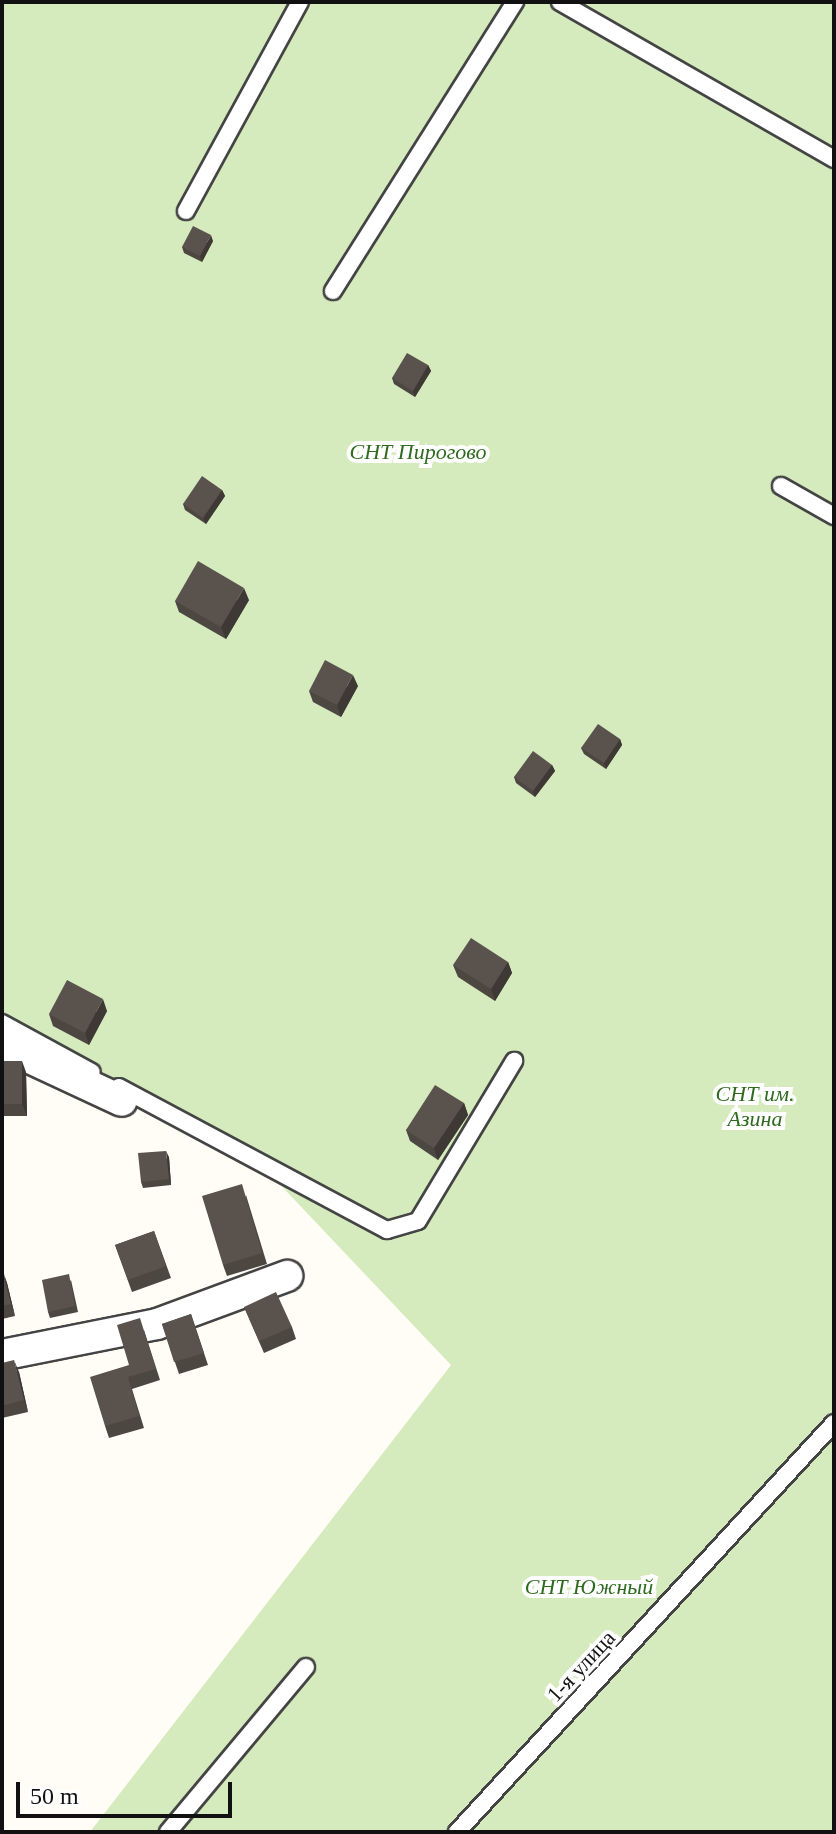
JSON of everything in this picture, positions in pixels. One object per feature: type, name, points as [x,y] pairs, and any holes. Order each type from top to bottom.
[{"type":"street","points":[[2,1045],[122,1101]]},
{"type":"street","points":[[2,1355],[157,1324],[287,1276]]},
{"type":"lane","points":[[186,211],[300,2]]},
{"type":"lane","points":[[333,291],[515,2]]},
{"type":"lane","points":[[560,2],[834,159]]},
{"type":"lane","points":[[781,486],[834,516]]},
{"type":"lane","points":[[2,1023],[387,1230],[418,1221],[514,1061]]},
{"type":"lane","name":"1-я улица","points":[[457,1832],[834,1423]]},
{"type":"lane","points":[[168,1832],[306,1667]]},
{"type":"green space","name":"СНТ Пирогово","points":[[2,2],[834,2],[834,1832],[90,1832],[451,1365],[271,1175],[2,1036]]},
{"type":"building","points":[[193,226],[211,235],[200,256],[182,247]]},
{"type":"building","points":[[407,353],[428,365],[413,391],[392,378]]},
{"type":"building","points":[[202,476],[222,490],[203,518],[183,504]]},
{"type":"building","points":[[198,561],[244,588],[221,627],[175,601]]},
{"type":"building","points":[[325,660],[353,675],[337,705],[309,691]]},
{"type":"building","points":[[598,724],[620,739],[604,763],[581,748]]},
{"type":"building","points":[[533,751],[552,765],[533,791],[514,777]]},
{"type":"building","points":[[471,938],[508,962],[491,989],[453,965]]},
{"type":"building","points":[[67,980],[103,999],[85,1033],[49,1014]]},
{"type":"building","points":[[2,1061],[22,1061],[22,1104],[2,1104]]},
{"type":"building","points":[[435,1085],[464,1103],[434,1148],[406,1130]]},
{"type":"building","points":[[166,1151],[169,1179],[141,1182],[138,1153]]},
{"type":"building","points":[[242,1184],[262,1253],[223,1265],[202,1196]]},
{"type":"building","points":[[154,1231],[166,1266],[128,1280],[115,1245]]},
{"type":"building","points":[[2,1271],[11,1304],[2,1306]]},
{"type":"building","points":[[69,1274],[75,1306],[48,1312],[42,1280]]},
{"type":"building","points":[[276,1292],[292,1327],[259,1341],[244,1307]]},
{"type":"building","points":[[191,1314],[204,1353],[174,1362],[162,1324]]},
{"type":"building","points":[[140,1318],[156,1369],[128,1377],[139,1416],[105,1426],[90,1377],[129,1365],[117,1325]]},
{"type":"building","points":[[14,1360],[24,1400],[2,1406],[2,1363]]},
{"type":"park label","name":"СНТ им. Азина","points":[[755,1106]]},
{"type":"park label","name":"СНТ Южный","points":[[589,1587]]}]
